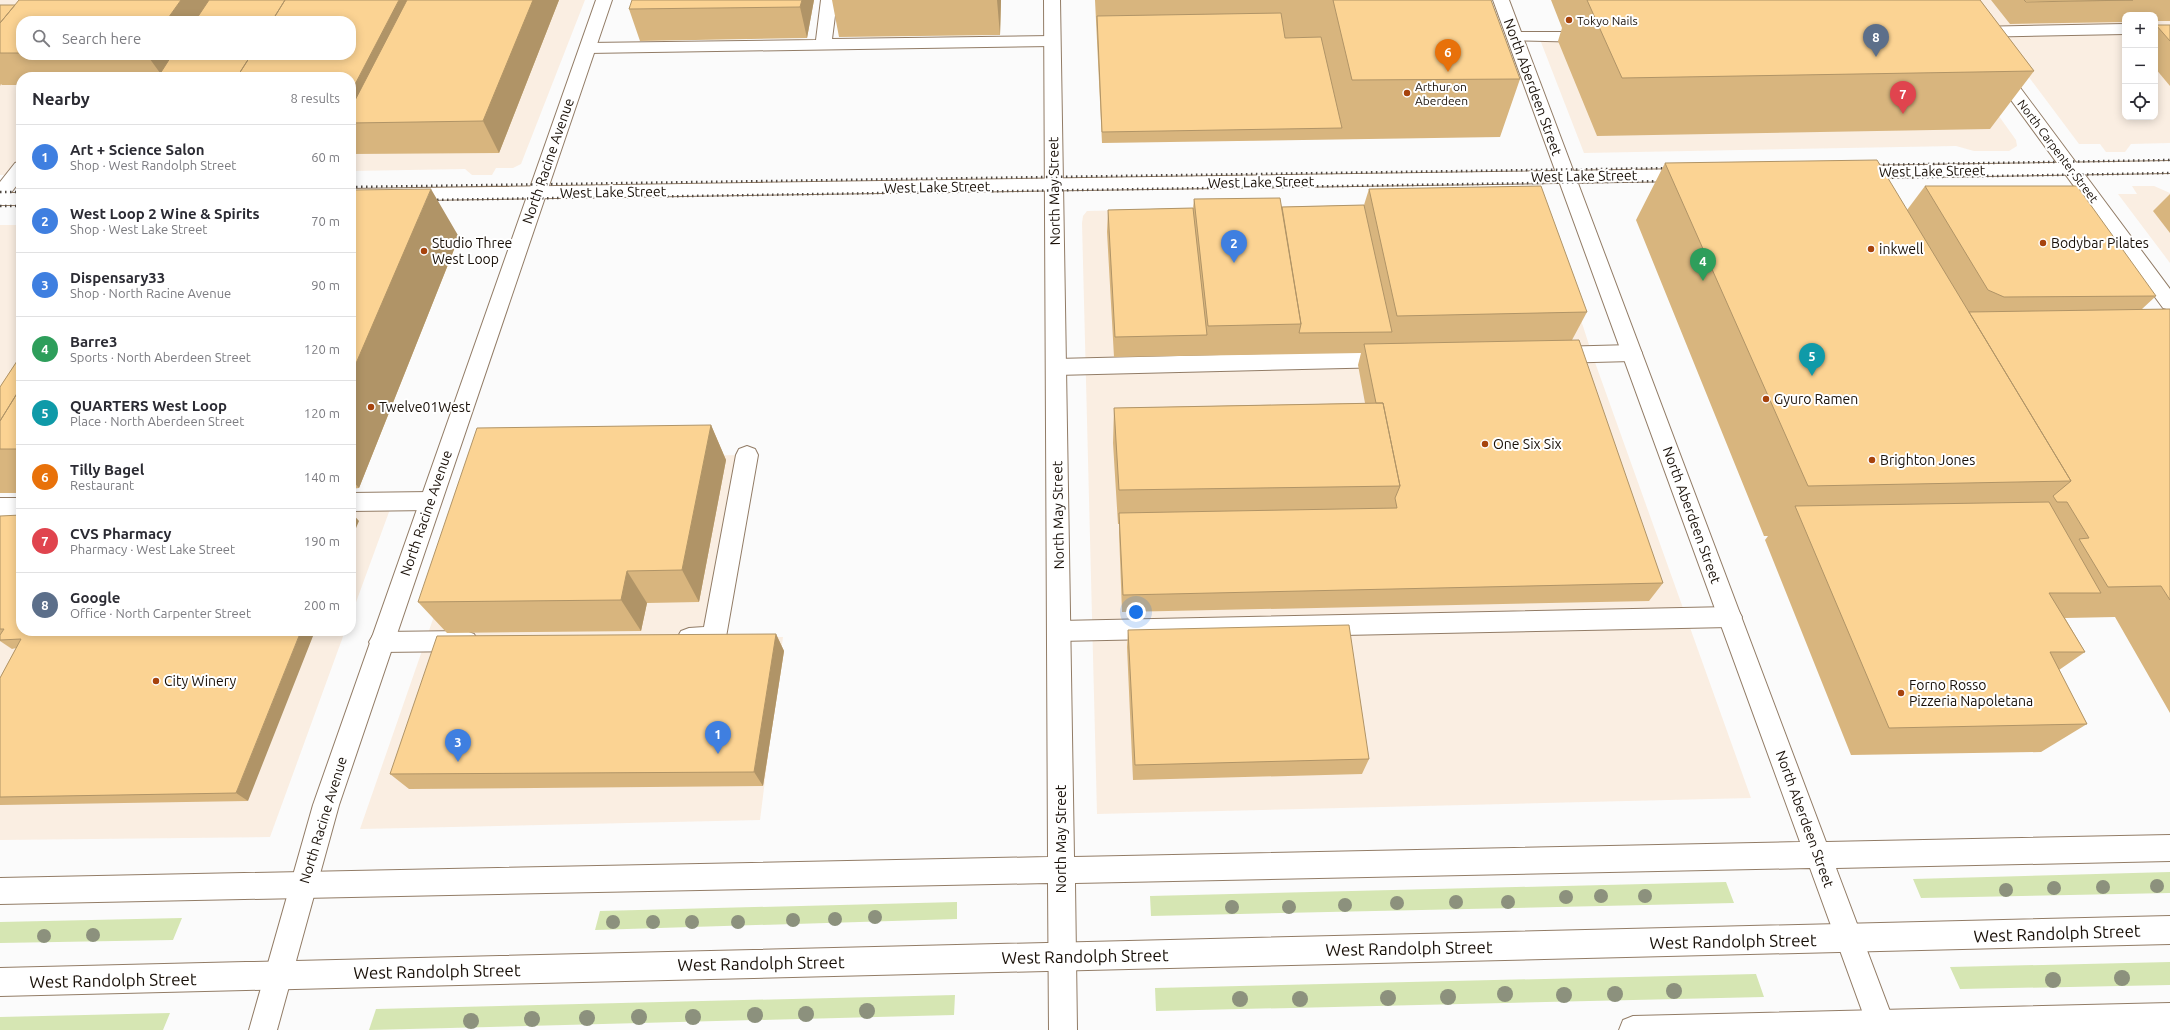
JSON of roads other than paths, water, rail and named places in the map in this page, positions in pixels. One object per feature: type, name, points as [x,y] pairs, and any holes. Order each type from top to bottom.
[{"type":"street","name":"North Racine Avenue","points":[[263,1030],[326,805],[381,642],[604,0]]},
{"type":"street","points":[[822,44],[829,0]]},
{"type":"street","name":"North May Street","points":[[1052,0],[1063,1030]]},
{"type":"street","name":"North Aberdeen Street","points":[[1500,0],[1882,1027]]},
{"type":"street","name":"North Carpenter Street","points":[[2122,29],[1962,28],[1984,52],[2170,303]]},
{"type":"street","points":[[1515,37],[1608,36]]},
{"type":"street","points":[[588,48],[1052,41]]},
{"type":"street","name":"West Lake Street","points":[[1839,172],[2170,167]]},
{"type":"street","points":[[0,195],[16,174]]},
{"type":"street","name":"West Lake Street","points":[[356,195],[1704,174]]},
{"type":"street","points":[[0,199],[16,199]]},
{"type":"street","points":[[1537,356],[1632,353]]},
{"type":"street","points":[[1056,367],[1411,359]]},
{"type":"street","points":[[668,638],[714,638],[747,455]]},
{"type":"street","points":[[356,502],[430,501]]},
{"type":"street","points":[[0,507],[16,507]]},
{"type":"street","points":[[1059,631],[1730,617]]},
{"type":"street","points":[[381,642],[488,640]]},
{"type":"street","points":[[0,891],[1062,871],[1243,865],[2170,848]]},
{"type":"street","name":"West Randolph Street","points":[[0,982],[2170,930]]},
{"type":"street","points":[[1633,1030],[1882,1027],[2170,1017]]},
{"type":"railway","points":[[1868,165],[2170,160]]},
{"type":"railway","points":[[356,187],[1674,168]]},
{"type":"railway","points":[[1877,178],[2170,173]]},
{"type":"railway","points":[[427,200],[1667,181]]},
{"type":"railway","points":[[0,192],[16,192]]},
{"type":"railway","points":[[0,206],[16,206]]},
{"type":"place","name":"Tokyo Nails","points":[[1569,20]]},
{"type":"place","name":"Google","points":[[1876,57]]},
{"type":"place","name":"Tilly Bagel","points":[[1448,72]]},
{"type":"place","name":"Arthur on Aberdeen","points":[[1407,93]]},
{"type":"place","name":"CVS Pharmacy","points":[[1903,114]]},
{"type":"place","name":"Bodybar Pilates","points":[[2043,243]]},
{"type":"place","name":"inkwell","points":[[1871,249]]},
{"type":"place","name":"Studio Three West Loop","points":[[424,251]]},
{"type":"place","name":"West Loop 2 Wine & Spirits","points":[[1234,263]]},
{"type":"place","name":"Barre3","points":[[1703,281]]},
{"type":"place","name":"QUARTERS West Loop","points":[[1812,376]]},
{"type":"place","name":"Gyuro Ramen","points":[[1766,399]]},
{"type":"place","name":"Twelve01West","points":[[371,407]]},
{"type":"place","name":"One Six Six","points":[[1485,444]]},
{"type":"place","name":"Brighton Jones","points":[[1872,460]]},
{"type":"place","name":"City Winery","points":[[156,681]]},
{"type":"place","name":"Forno Rosso Pizzeria Napoletana","points":[[1901,693]]},
{"type":"place","name":"Art + Science Salon","points":[[718,754]]},
{"type":"place","name":"Dispensary33","points":[[458,762]]}]
